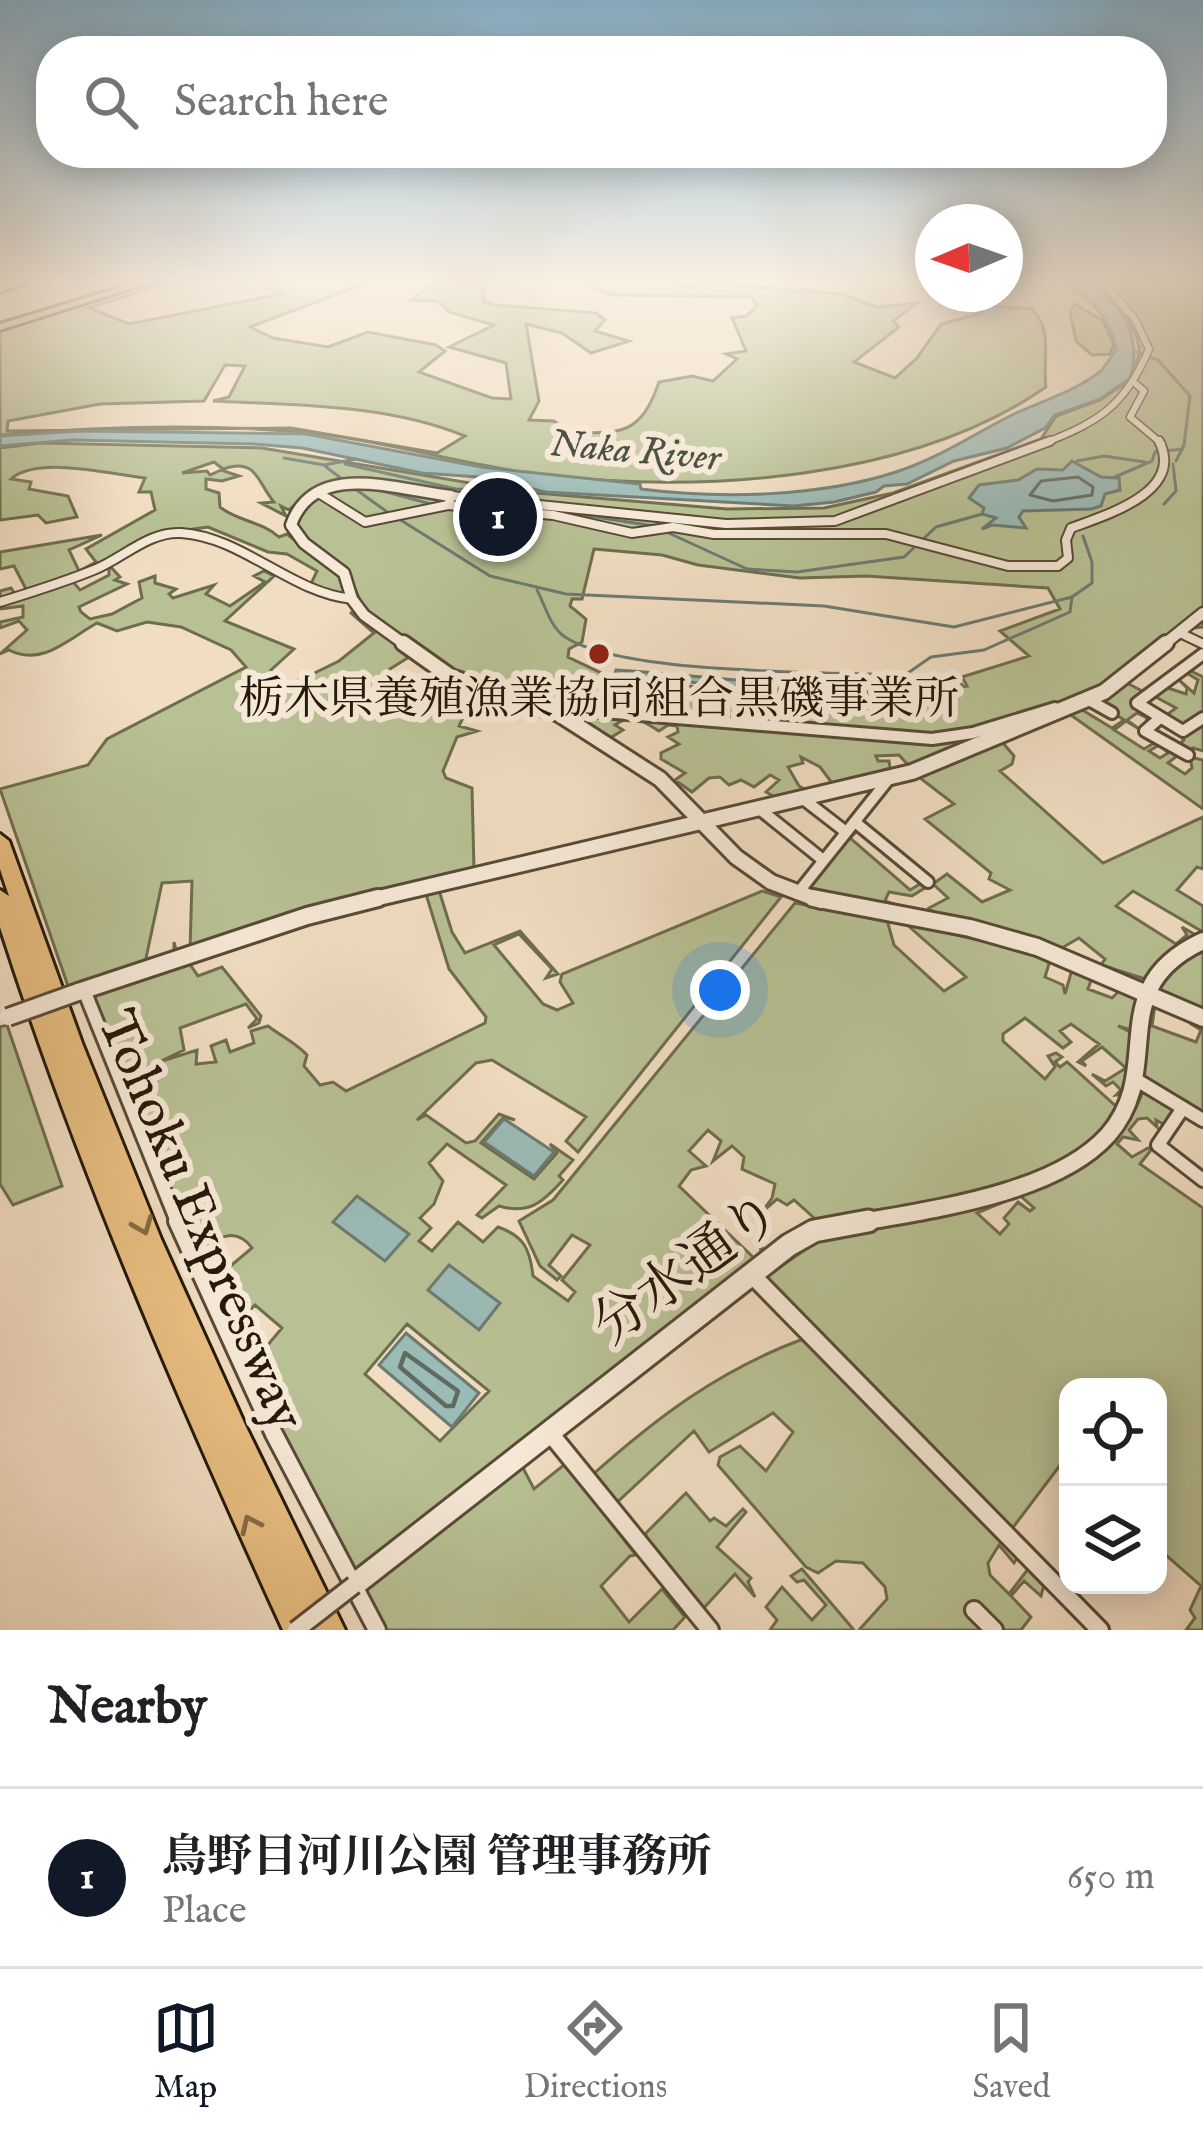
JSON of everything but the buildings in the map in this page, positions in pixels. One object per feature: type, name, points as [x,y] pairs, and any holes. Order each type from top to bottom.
[{"type":"highway","name":"Tohoku Expressway","points":[[0,841],[64,1026],[158,1265],[330,1630]]},
{"type":"highway","name":"Tohoku Expressway","points":[[0,897],[53,1052],[138,1272],[298,1630]]},
{"type":"street","points":[[317,492],[365,522],[450,501],[726,524],[829,523],[1072,434],[1110,412],[1136,384],[1147,358]]},
{"type":"street","points":[[1136,384],[1144,391],[1130,417],[1163,444],[1160,476],[1130,507],[1071,528],[1066,562],[1036,568],[1008,566],[921,541],[858,532],[619,531],[554,515],[450,501],[374,482],[317,492],[300,505],[291,525],[304,544],[344,573],[352,599],[364,615],[451,676],[559,714],[660,778],[746,866],[797,894],[1010,938],[1072,958],[1203,1018]]},
{"type":"street","points":[[0,602],[104,566],[152,538],[184,533],[298,586],[352,599]]},
{"type":"street","points":[[4,1019],[307,916],[700,819],[888,780],[1089,700],[1116,684],[1203,613]]},
{"type":"street","points":[[1180,633],[1203,644]]},
{"type":"street","points":[[1203,654],[1137,703],[1186,731],[1203,718]]},
{"type":"street","points":[[1089,700],[1112,712]]},
{"type":"street","points":[[559,714],[579,710],[932,739],[973,733],[1045,709],[1071,708]]},
{"type":"street","points":[[1160,718],[1145,731],[1188,755]]},
{"type":"street","points":[[797,894],[888,780]]},
{"type":"street","points":[[802,798],[928,882]]},
{"type":"street","points":[[757,807],[823,860]]},
{"type":"street","points":[[1144,992],[1181,949],[1203,941]]},
{"type":"street","points":[[81,991],[191,1255],[274,1434],[377,1630]]},
{"type":"street","name":"分水通り","points":[[354,1585],[751,1274],[814,1231],[1058,1173],[1086,1155],[1118,1124],[1135,1079],[1144,992]]},
{"type":"street","points":[[1135,1079],[1203,1120]]},
{"type":"street","points":[[1183,1108],[1158,1145],[1203,1180]]},
{"type":"street","points":[[751,1274],[1096,1628]]},
{"type":"street","points":[[548,1431],[710,1630]]},
{"type":"street","points":[[298,1630],[354,1585]]},
{"type":"street","points":[[974,1610],[994,1630]]},
{"type":"green space","points":[[0,358],[436,358],[419,372],[492,398],[511,399],[506,363],[488,358],[532,358],[539,401],[529,420],[554,421],[568,432],[602,432],[636,422],[659,382],[692,376],[713,381],[735,358],[859,358],[854,362],[895,378],[917,358],[1045,358],[1046,387],[992,419],[933,443],[870,461],[737,480],[670,482],[543,475],[347,438],[244,428],[291,428],[437,453],[465,436],[373,412],[213,401],[229,397],[245,366],[225,365],[204,401],[100,404],[8,421],[7,431],[64,430],[0,435]]},
{"type":"green space","points":[[1138,358],[1203,358],[1203,627],[1182,629],[1114,683],[997,736],[1014,756],[1012,764],[1000,771],[1103,863],[1203,817],[1203,869],[1197,867],[1177,890],[1203,906],[1203,932],[1133,891],[1116,906],[1176,944],[1187,935],[1182,927],[1201,938],[1177,946],[1145,979],[1101,965],[1105,959],[1079,938],[1060,949],[938,916],[929,908],[948,898],[933,884],[947,874],[982,902],[1010,890],[989,879],[991,873],[925,819],[954,804],[899,755],[876,756],[878,761],[889,761],[890,768],[835,787],[820,767],[801,757],[803,763],[788,767],[799,786],[808,791],[778,799],[766,792],[779,780],[770,775],[754,787],[741,780],[729,785],[720,777],[709,778],[692,792],[675,780],[685,773],[661,759],[661,753],[679,744],[668,737],[678,732],[677,726],[659,731],[638,719],[627,719],[615,725],[623,730],[607,740],[477,688],[459,726],[477,731],[457,737],[443,771],[446,778],[472,788],[474,870],[190,950],[192,881],[162,883],[145,963],[174,954],[174,942],[177,954],[72,989],[68,986],[0,789],[88,765],[107,739],[246,667],[231,650],[181,627],[147,622],[117,631],[97,623],[44,653],[9,650],[0,654],[27,630],[19,621],[0,628],[0,622],[23,617],[23,606],[0,609],[0,591],[11,588],[16,595],[27,591],[14,566],[0,569],[0,552],[102,535],[69,550],[79,571],[96,562],[86,549],[155,510],[151,492],[139,492],[145,478],[39,468],[11,479],[31,482],[29,489],[68,496],[77,517],[46,523],[38,515],[0,520],[0,448],[41,443],[262,448],[524,492],[727,509],[824,508],[893,493],[1041,439],[1056,416],[1100,400],[1127,382]],"holes":[[[214,462],[223,469],[250,469],[274,502],[261,503],[286,516],[281,506],[289,510],[303,497],[295,522],[306,539],[347,572],[367,615],[458,678],[447,708],[433,715],[390,707],[383,698],[390,669],[414,654],[350,612],[374,633],[339,661],[288,686],[271,670],[294,649],[225,621],[274,576],[264,571],[254,576],[265,582],[230,606],[206,594],[214,585],[173,598],[169,594],[176,589],[155,583],[155,576],[139,582],[142,598],[112,614],[90,619],[81,612],[79,607],[127,584],[115,580],[120,577],[109,565],[109,575],[80,590],[73,582],[158,534],[208,527],[268,552],[287,554],[317,571],[309,588],[346,594],[341,577],[287,534],[279,537],[227,512],[220,507],[219,493],[206,489],[206,479],[239,476],[221,470],[210,475],[207,471],[182,473]],[[594,549],[662,555],[698,565],[800,578],[866,576],[1048,588],[1060,609],[1000,631],[1029,656],[962,677],[967,686],[908,695],[722,690],[610,677],[568,657],[569,649],[582,642],[586,619],[570,606],[572,599],[582,599]]]},
{"type":"green space","points":[[1185,672],[1203,677],[1203,751],[1193,748],[1187,752],[1177,746],[1184,740],[1164,717],[1176,708],[1152,695],[1173,683],[1168,688],[1186,694],[1187,688],[1177,678],[1194,693],[1198,680]]},
{"type":"green space","points":[[1125,682],[1146,693],[1133,703],[1155,719],[1145,726],[1147,718],[1137,713],[1127,720],[1139,729],[1126,721],[1114,730],[1144,749],[1154,743],[1146,734],[1161,744],[1149,751],[1160,758],[1168,753],[1162,747],[1177,756],[1168,763],[1185,774],[1192,768],[1190,757],[1203,760],[1203,809],[1068,713],[1079,708],[1112,728],[1124,720],[1095,700]]},
{"type":"green space","points":[[854,830],[863,834],[856,832],[850,838],[910,890],[923,882],[928,886],[912,896],[889,892],[885,901],[902,907],[809,889]]},
{"type":"green space","points":[[438,887],[452,932],[465,953],[520,931],[558,974],[546,978],[552,969],[519,934],[494,945],[543,1004],[557,1010],[573,1003],[560,982],[562,974],[762,891],[781,897],[578,1152],[566,1141],[586,1117],[492,1060],[476,1063],[417,1120],[426,1115],[466,1143],[475,1141],[499,1114],[515,1120],[504,1117],[481,1143],[534,1179],[557,1153],[550,1144],[573,1160],[559,1176],[563,1180],[542,1200],[527,1208],[499,1206],[482,1218],[477,1215],[506,1185],[447,1144],[429,1163],[443,1181],[434,1204],[420,1218],[431,1228],[419,1241],[432,1251],[458,1222],[483,1242],[498,1227],[524,1245],[533,1276],[568,1301],[575,1292],[562,1280],[590,1245],[572,1235],[549,1265],[561,1276],[557,1280],[540,1266],[519,1221],[553,1200],[795,903],[887,920],[894,945],[944,991],[966,977],[905,923],[1051,957],[1045,977],[1063,985],[1065,994],[1073,966],[1093,975],[1088,989],[1112,998],[1122,988],[1128,989],[1136,1000],[1134,1031],[1118,1026],[1134,1034],[1126,1094],[1116,1095],[1121,1090],[1113,1082],[1106,1086],[1092,1074],[1105,1081],[1126,1068],[1102,1047],[1082,1061],[1086,1066],[1078,1062],[1099,1044],[1071,1024],[1060,1031],[1071,1042],[1063,1048],[1025,1018],[1003,1034],[1003,1041],[1045,1079],[1055,1067],[1048,1056],[1056,1053],[1062,1057],[1055,1062],[1060,1067],[1067,1062],[1120,1110],[1095,1144],[1010,1195],[1008,1200],[977,1213],[1000,1234],[1009,1224],[1004,1218],[1018,1202],[1030,1211],[1034,1208],[1017,1193],[1060,1179],[1096,1159],[1123,1129],[1144,1089],[1172,1106],[1174,1112],[1165,1125],[1156,1120],[1157,1127],[1147,1118],[1138,1119],[1129,1130],[1138,1140],[1123,1137],[1117,1144],[1132,1157],[1151,1150],[1140,1164],[1203,1208],[1203,1630],[1186,1630],[1195,1618],[1190,1610],[1201,1586],[1167,1556],[1167,1378],[1059,1378],[1059,1467],[1002,1542],[1017,1558],[1014,1563],[999,1545],[988,1563],[990,1575],[1009,1594],[1028,1569],[1044,1585],[1041,1596],[1024,1581],[1011,1596],[1031,1617],[1021,1630],[859,1630],[887,1599],[885,1587],[863,1563],[836,1561],[818,1573],[806,1567],[718,1465],[720,1457],[740,1446],[766,1471],[793,1432],[773,1413],[709,1452],[694,1431],[613,1506],[590,1477],[639,1435],[744,1365],[803,1339],[812,1342],[764,1278],[812,1245],[822,1225],[794,1200],[787,1205],[777,1199],[762,1212],[775,1184],[742,1169],[744,1157],[732,1146],[713,1161],[721,1141],[708,1130],[689,1151],[706,1166],[691,1170],[679,1186],[754,1258],[761,1252],[760,1245],[765,1251],[352,1573],[255,1381],[251,1365],[282,1328],[255,1305],[231,1329],[209,1284],[252,1248],[233,1236],[191,1246],[90,994],[187,960],[198,976],[222,967],[261,1016],[259,1023],[248,1028],[257,1019],[246,1004],[180,1028],[184,1050],[159,1062],[197,1050],[196,1064],[216,1062],[211,1046],[226,1040],[230,1052],[254,1043],[251,1031],[268,1026],[307,1055],[304,1066],[320,1085],[333,1082],[346,1091],[485,1023],[486,1017],[449,969],[425,891]],"holes":[[[407,1324],[489,1391],[440,1441],[365,1374]]]},
{"type":"green space","points":[[1203,944],[1203,1015],[1152,992],[1150,984]]},
{"type":"green space","points":[[1149,1003],[1155,1005],[1152,1026],[1196,1042],[1201,1030],[1191,1024],[1194,1017],[1203,1022],[1203,1117],[1139,1077]]},
{"type":"green space","points":[[7,1025],[62,1186],[13,1205],[0,1184],[0,1027]]},
{"type":"green space","points":[[565,1464],[636,1555],[601,1586],[629,1622],[662,1589],[685,1617],[673,1630],[383,1630],[363,1592],[423,1536],[522,1466],[534,1489]]},
{"type":"green space","points":[[686,1493],[710,1521],[714,1518],[726,1526],[743,1509],[746,1512],[717,1547],[751,1578],[748,1582],[755,1597],[735,1574],[702,1610],[646,1544],[646,1533]]},
{"type":"green space","points":[[802,1569],[854,1630],[770,1630],[777,1620],[766,1607],[782,1587],[812,1620],[826,1605],[804,1580],[797,1582],[791,1576]]},
{"type":"water","points":[[1110,358],[1133,358],[1130,378],[1100,399],[1055,415],[1045,428],[1007,448],[954,461],[907,484],[834,502],[794,506],[546,492],[302,448],[254,444],[73,440],[0,446],[0,436],[79,431],[306,434],[481,467],[640,484],[641,489],[770,494],[835,487],[896,472],[1070,390],[1102,370]]},
{"type":"water","points":[[1072,461],[1101,477],[1119,478],[1120,490],[1105,494],[1101,506],[1091,509],[1023,511],[1019,517],[1026,528],[992,525],[982,529],[996,518],[982,514],[984,508],[969,498],[979,485],[1018,480],[1037,469],[1063,470]]},
{"type":"water","points":[[616,670],[829,685],[956,677],[962,685],[832,693],[615,674]]},
{"type":"water","points":[[504,1119],[554,1152],[534,1176],[484,1142]]},
{"type":"water","points":[[357,1196],[409,1234],[385,1261],[333,1222]]},
{"type":"water","points":[[449,1265],[500,1303],[479,1330],[428,1290]]},
{"type":"water","points":[[406,1333],[479,1393],[452,1427],[379,1365]]},
{"type":"waterway","points":[[1153,358],[1190,396],[1182,449]]},
{"type":"waterway","points":[[1115,477],[1152,461],[1155,452],[1182,449]]},
{"type":"waterway","points":[[1176,461],[1182,449]]},
{"type":"waterway","points":[[1077,461],[1104,456],[1145,462]]},
{"type":"waterway","points":[[284,458],[324,465],[356,459]]},
{"type":"waterway","points":[[345,464],[456,489],[541,492]]},
{"type":"waterway","points":[[1164,504],[1176,491],[1173,464]]},
{"type":"waterway","points":[[325,466],[343,480]]},
{"type":"waterway","points":[[354,488],[390,514]]},
{"type":"waterway","points":[[375,489],[431,504]]},
{"type":"waterway","points":[[479,502],[499,504]]},
{"type":"waterway","points":[[557,511],[654,526]]},
{"type":"waterway","points":[[662,530],[747,569],[797,572],[904,557],[936,527],[982,514]]},
{"type":"waterway","points":[[399,519],[490,576],[566,594],[824,606],[954,627],[1072,597]]},
{"type":"waterway","points":[[1072,597],[1092,583],[1092,562],[1083,536]]},
{"type":"waterway","points":[[537,590],[565,637],[632,659],[729,669],[905,675],[931,657],[984,650],[1070,612],[1072,597]]},
{"type":"place","name":"鳥野目河川公園 管理事務所","points":[[498,517]]},
{"type":"place","name":"栃木県養殖漁業協同組合黒磯事業所","points":[[599,654]]},
{"type":"water label","name":"Naka River","points":[[635,452]]}]
